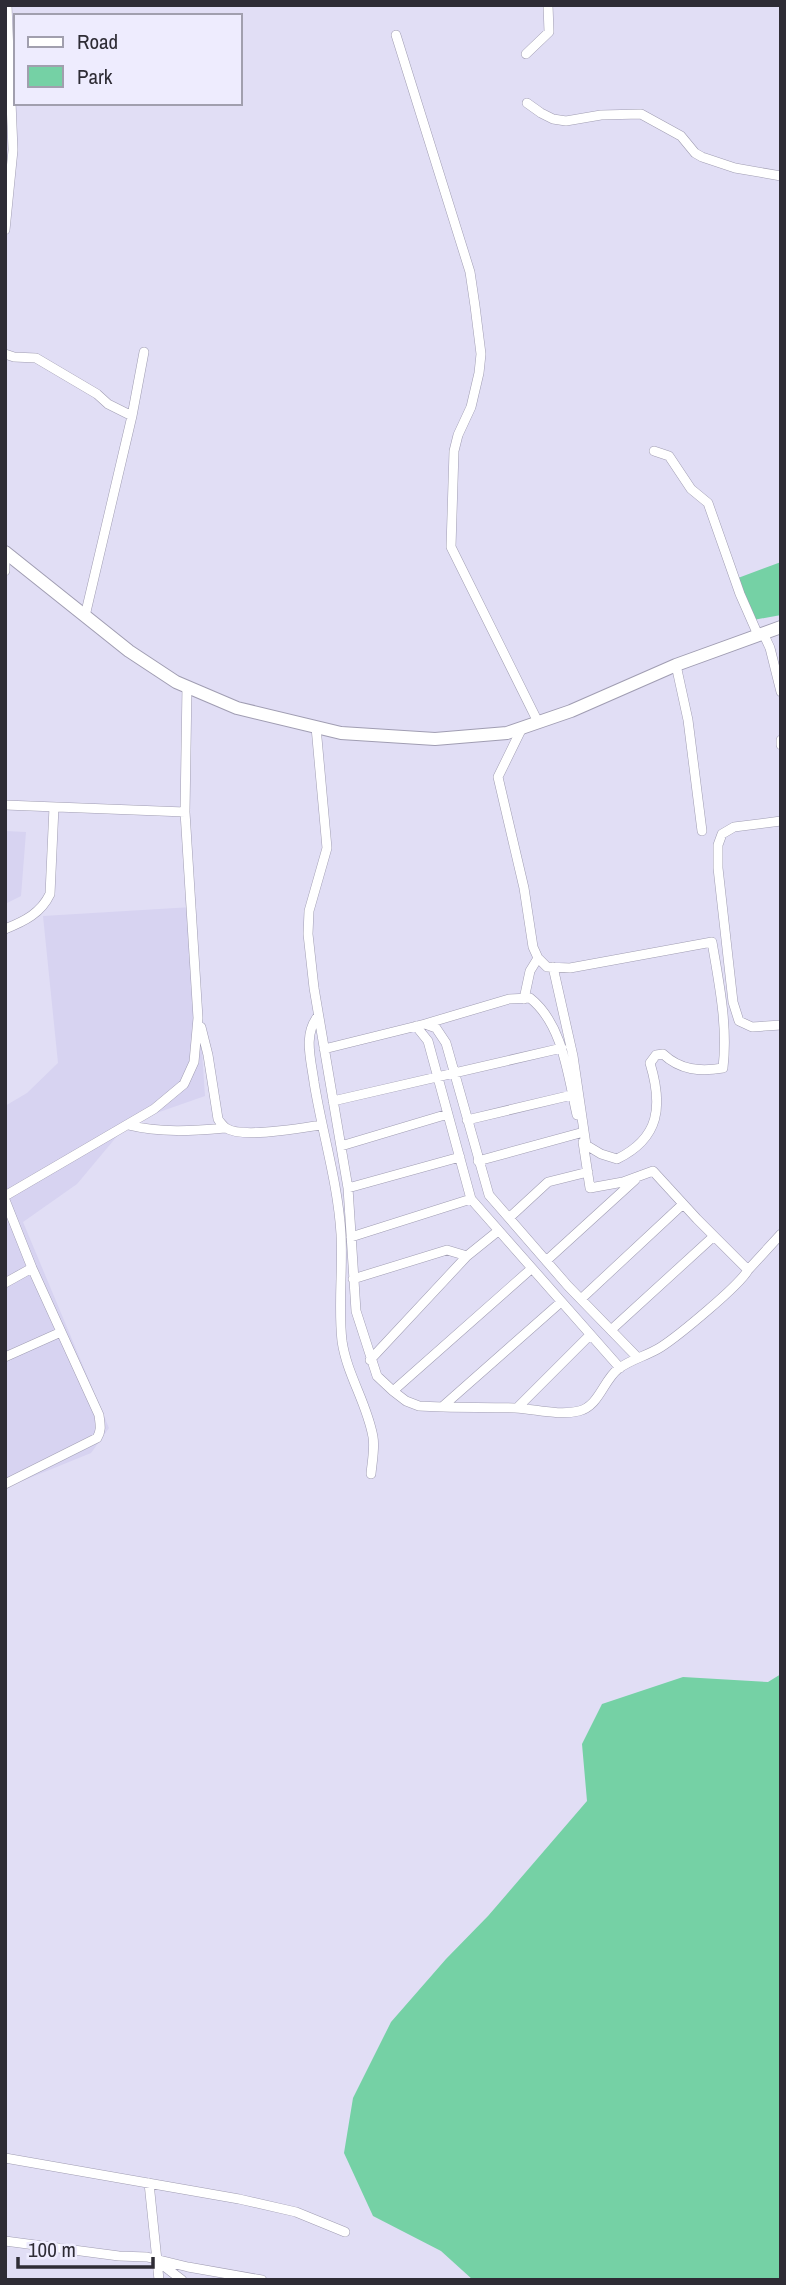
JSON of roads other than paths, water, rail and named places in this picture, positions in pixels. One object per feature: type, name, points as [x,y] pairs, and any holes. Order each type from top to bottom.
[{"type":"main road","points":[[5,552],[129,651],[176,681],[237,708],[341,733],[435,739],[507,733],[571,711],[677,665],[781,627]]},
{"type":"street","points":[[5,230],[13,150],[7,5]]},
{"type":"street","points":[[526,54],[549,32],[548,5]]},
{"type":"street","points":[[396,35],[470,272],[479,334],[481,354],[476,384],[471,407],[454,451],[451,547],[538,722]]},
{"type":"street","points":[[527,103],[553,119],[566,121],[601,115],[641,114],[681,136],[702,158],[735,168],[781,176]]},
{"type":"street","points":[[85,615],[132,416],[144,352]]},
{"type":"street","points":[[5,354],[36,358],[97,394],[108,404],[132,416]]},
{"type":"street","points":[[654,451],[670,456],[691,489],[708,503],[740,594],[770,648],[781,692]]},
{"type":"street","points":[[5,563],[5,571]]},
{"type":"street","points":[[677,665],[688,720],[702,831]]},
{"type":"street","points":[[5,1484],[97,1438],[101,1433],[99,1415],[32,1268],[5,1198],[154,1109],[184,1084],[194,1062],[198,1018],[185,812],[187,686]]},
{"type":"street","points":[[316,727],[327,848],[309,911],[308,934],[318,1016],[348,1188],[356,1311],[377,1376],[406,1401],[419,1406],[517,1408],[560,1413],[580,1411],[592,1404],[615,1372],[660,1348],[737,1283],[781,1234]]},
{"type":"street","points":[[522,728],[498,777],[524,888],[533,947],[538,958],[547,967],[553,967],[570,968],[712,942],[721,994],[725,1053],[723,1068],[707,1071],[675,1065],[663,1054],[656,1055],[650,1063],[656,1082],[656,1113],[649,1135],[636,1150],[617,1159],[586,1146],[573,1056],[553,967]]},
{"type":"street","points":[[5,805],[185,812]]},
{"type":"street","points":[[5,929],[34,915],[45,905],[50,894],[54,807]]},
{"type":"street","points":[[781,821],[734,827],[722,834],[718,845],[718,868],[733,1002],[739,1021],[752,1027],[781,1025]]},
{"type":"street","points":[[524,999],[530,971],[538,958]]},
{"type":"street","points":[[324,1049],[421,1025],[509,999],[530,998],[540,1006],[562,1048],[590,1188],[624,1182],[653,1171],[748,1270]]},
{"type":"street","points":[[318,1016],[311,1026],[308,1042],[341,1233],[342,1341],[349,1371],[374,1439],[372,1474]]},
{"type":"street","points":[[198,1018],[208,1055],[218,1119],[225,1128]]},
{"type":"street","points":[[421,1025],[436,1028],[446,1043],[489,1195],[581,1299],[638,1358]]},
{"type":"street","points":[[421,1025],[428,1041],[471,1199],[620,1368]]},
{"type":"street","points":[[333,1101],[562,1048]]},
{"type":"street","points":[[467,1120],[572,1095]]},
{"type":"street","points":[[341,1146],[448,1114]]},
{"type":"street","points":[[128,1125],[152,1131],[225,1128],[263,1132],[321,1125]]},
{"type":"street","points":[[478,1161],[580,1133]]},
{"type":"street","points":[[348,1188],[460,1157]]},
{"type":"street","points":[[509,1218],[548,1182],[588,1172]]},
{"type":"street","points":[[547,1261],[639,1176]]},
{"type":"street","points":[[351,1237],[471,1199]]},
{"type":"street","points":[[581,1299],[683,1204]]},
{"type":"street","points":[[370,1360],[467,1256],[498,1231]]},
{"type":"street","points":[[611,1330],[714,1236]]},
{"type":"street","points":[[353,1279],[447,1250],[467,1256]]},
{"type":"street","points":[[5,1283],[32,1268]]},
{"type":"street","points":[[393,1391],[531,1269]]},
{"type":"street","points":[[442,1407],[561,1302]]},
{"type":"street","points":[[5,1357],[61,1332]]},
{"type":"street","points":[[517,1408],[590,1335]]},
{"type":"street","points":[[5,2158],[239,2199],[296,2213],[345,2232]]},
{"type":"street","points":[[149,2183],[159,2280]]},
{"type":"street","points":[[5,2241],[156,2259],[262,2280]]},
{"type":"street","points":[[156,2259],[182,2280]]}]
